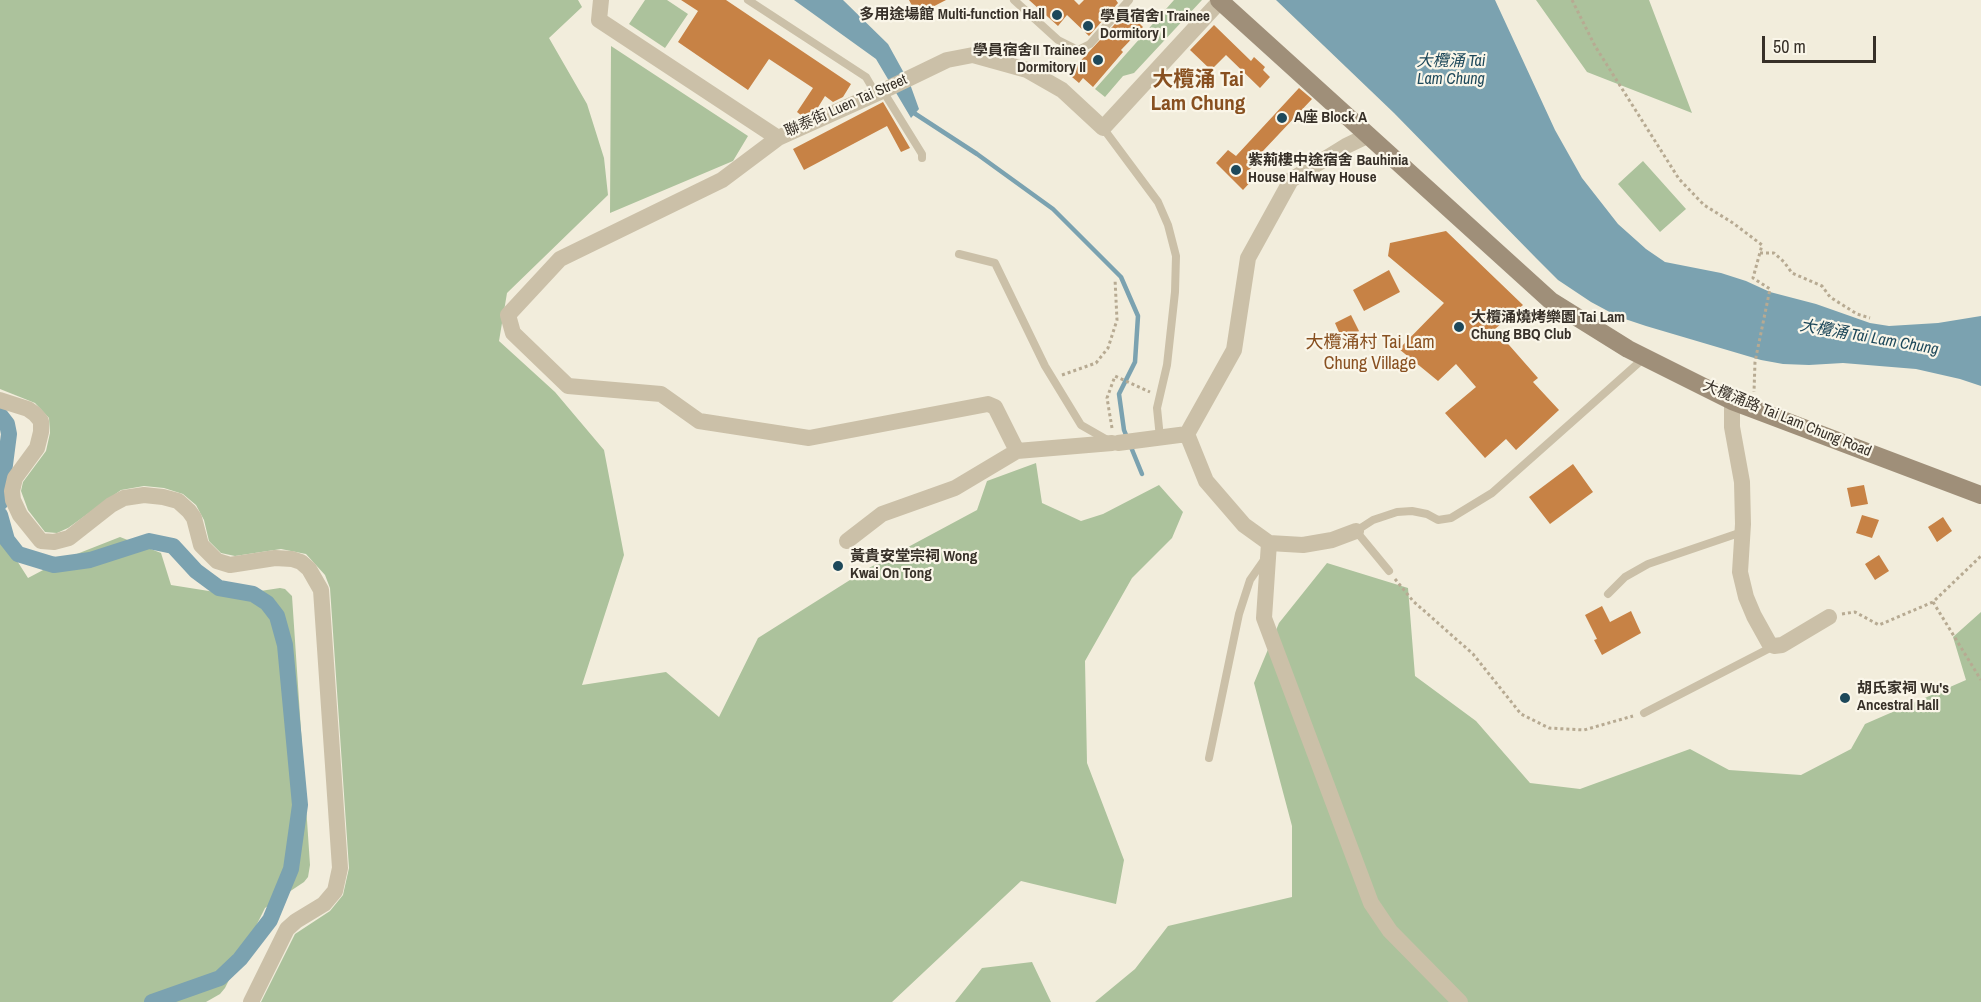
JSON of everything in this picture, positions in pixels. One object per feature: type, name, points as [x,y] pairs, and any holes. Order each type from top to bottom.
[{"type":"street","name":"聯泰街 Luen Tai Street","points":[[601,0],[599,20],[778,138],[947,60],[973,55],[1027,70],[1062,90],[1103,128]]},
{"type":"street","points":[[1103,128],[1219,1]]},
{"type":"street","name":"大欖涌路 Tai Lam Chung Road","points":[[1219,1],[1551,301],[1628,349],[1732,401],[1981,495]]},
{"type":"street","points":[[1187,434],[1234,350],[1248,258],[1291,180],[1346,146],[1369,135]]},
{"type":"street","points":[[778,138],[722,180],[560,259],[508,315],[513,333],[567,386],[661,394],[699,421],[809,438],[988,404],[995,407],[1017,451]]},
{"type":"street","points":[[0,400],[28,409],[41,422],[37,448],[15,478],[12,491],[13,500],[20,514],[41,541],[54,542],[69,538],[111,505],[124,498],[144,495],[163,496],[178,501],[189,511],[195,522],[201,545],[217,561],[230,565],[275,558],[292,559],[301,562],[309,569],[321,590],[340,868],[334,891],[324,904],[296,921],[288,929],[251,1002]]},
{"type":"street","points":[[1732,401],[1732,427],[1742,482],[1740,572],[1746,597],[1769,643],[1774,646],[1782,645],[1829,617]]},
{"type":"street","points":[[847,541],[882,514],[956,488],[1017,451],[1187,434]]},
{"type":"street","points":[[1187,434],[1206,482],[1268,549],[1264,618],[1367,894],[1384,924],[1460,1002]]},
{"type":"street","points":[[1268,549],[1332,540],[1356,531]]},
{"type":"lane","points":[[748,0],[866,77],[883,91],[922,154],[922,158]]},
{"type":"lane","points":[[1014,0],[1058,40],[1078,50],[1089,44],[1129,0]]},
{"type":"lane","points":[[1103,128],[1158,201],[1168,225],[1176,255],[1175,292],[1167,365],[1157,408],[1153,439]]},
{"type":"lane","points":[[959,254],[995,263],[1046,366],[1081,425],[1112,442]]},
{"type":"lane","points":[[1389,571],[1356,531],[1373,520],[1397,512],[1412,511],[1427,514],[1438,520],[1450,518],[1492,493],[1645,357]]},
{"type":"lane","points":[[1608,594],[1625,577],[1648,564],[1742,532]]},
{"type":"lane","points":[[1209,758],[1239,614],[1250,580],[1268,549]]},
{"type":"lane","points":[[1644,713],[1774,646]]},
{"type":"path","points":[[1572,0],[1595,46],[1678,179],[1704,205],[1762,245],[1753,278],[1770,290],[1755,362],[1754,408]]},
{"type":"path","points":[[1760,253],[1774,253],[1792,273],[1822,286],[1830,297],[1857,314],[1870,318]]},
{"type":"path","points":[[1053,377],[1073,373],[1096,363],[1108,348],[1117,320],[1114,279]]},
{"type":"path","points":[[1112,442],[1107,398],[1115,376],[1142,389]]},
{"type":"path","points":[[1829,617],[1855,612],[1879,625],[1933,602],[1981,556]]},
{"type":"path","points":[[1389,571],[1413,601],[1473,654],[1521,714],[1549,728],[1584,730],[1644,713]]},
{"type":"path","points":[[1933,602],[1981,680]]},
{"type":"green space","points":[[0,0],[578,0],[582,7],[549,38],[587,104],[604,158],[608,195],[507,293],[499,341],[555,392],[604,450],[624,555],[582,685],[666,672],[719,717],[758,638],[869,568],[977,510],[987,481],[1036,463],[1042,503],[1081,521],[1103,514],[1159,485],[1183,512],[1172,538],[1132,578],[1085,661],[1087,763],[1124,860],[1116,904],[1021,881],[892,1002],[261,1002],[295,934],[330,911],[343,895],[349,868],[330,588],[325,575],[306,554],[281,549],[235,556],[221,553],[209,541],[204,520],[196,505],[183,494],[164,488],[144,486],[121,490],[68,528],[57,533],[45,532],[28,510],[21,491],[23,482],[46,451],[50,433],[49,418],[35,403],[0,389]]},
{"type":"green space","points":[[645,0],[667,0],[688,14],[665,48],[629,24]]},
{"type":"green space","points":[[1174,0],[1202,0],[1134,73],[1123,76],[1105,97],[1095,89]]},
{"type":"green space","points":[[1536,0],[1649,0],[1692,113],[1587,72]]},
{"type":"green space","points":[[611,46],[748,136],[733,161],[610,213]]},
{"type":"green space","points":[[1643,161],[1686,209],[1660,232],[1618,184]]},
{"type":"green space","points":[[0,534],[28,578],[64,559],[120,537],[161,553],[171,585],[234,595],[280,588],[285,589],[292,596],[310,865],[308,877],[265,908],[225,988],[220,994],[206,1002],[0,1002]]},
{"type":"green space","points":[[1327,563],[1408,588],[1415,676],[1476,721],[1530,783],[1580,789],[1690,749],[1729,770],[1801,775],[1851,749],[1865,724],[1966,680],[1953,637],[1981,612],[1981,1002],[1095,1002],[1135,969],[1168,926],[1292,897],[1292,826],[1254,683],[1279,623]]},
{"type":"green space","points":[[1032,962],[1051,1002],[955,1002],[982,968]]},
{"type":"water","points":[[794,0],[843,0],[888,44],[910,84],[919,109],[911,118],[876,59]]},
{"type":"water","name":"大欖涌 Tai Lam Chung","points":[[1276,0],[1495,0],[1555,130],[1582,178],[1618,224],[1646,249],[1665,262],[1721,273],[1770,292],[1816,304],[1870,323],[1889,326],[1938,323],[1981,316],[1981,386],[1916,369],[1843,363],[1783,364],[1761,360],[1619,317],[1591,302],[1558,280],[1394,113]]},
{"type":"building","points":[[681,0],[726,0],[851,84],[843,97],[833,102],[825,96],[817,109],[802,116],[797,112],[813,88],[769,59],[748,90],[678,42],[698,11]]},
{"type":"building","points":[[909,0],[946,0],[917,15]]},
{"type":"building","points":[[1029,0],[1074,0],[1079,5],[1084,0],[1116,0],[1118,3],[1089,36],[1067,15],[1058,26]]},
{"type":"building","name":"學員宿舍II Trainee Dormitory II","points":[[1127,11],[1143,27],[1121,50],[1123,52],[1093,87],[1083,78],[1079,83],[1072,77],[1073,69]]},
{"type":"building","points":[[1214,25],[1251,61],[1254,57],[1265,67],[1263,70],[1270,77],[1260,88],[1226,55],[1211,70],[1190,50]]},
{"type":"building","points":[[1299,88],[1312,99],[1262,152],[1264,153],[1249,170],[1256,176],[1243,190],[1216,163],[1228,150],[1236,156]]},
{"type":"building","points":[[883,102],[910,148],[901,152],[887,126],[804,170],[793,149]]},
{"type":"building","points":[[1446,231],[1523,305],[1495,329],[1538,378],[1533,382],[1559,410],[1516,450],[1506,439],[1485,458],[1445,413],[1476,387],[1456,364],[1438,381],[1399,349],[1444,303],[1388,256],[1390,243]]},
{"type":"building","points":[[1389,270],[1400,292],[1364,311],[1353,290]]},
{"type":"building","points":[[1351,315],[1359,331],[1342,339],[1335,323]]},
{"type":"building","points":[[1573,464],[1593,492],[1550,524],[1529,497]]},
{"type":"building","points":[[1864,485],[1868,504],[1851,507],[1847,488]]},
{"type":"building","points":[[1862,515],[1879,520],[1872,538],[1856,533]]},
{"type":"building","points":[[1943,517],[1952,531],[1937,542],[1928,527]]},
{"type":"building","points":[[1879,555],[1889,571],[1875,580],[1865,564]]},
{"type":"building","points":[[1602,606],[1610,622],[1631,611],[1641,633],[1602,655],[1585,615]]},
{"type":"waterway","points":[[913,109],[914,113],[977,154],[1053,209],[1121,277],[1138,316],[1135,362],[1119,394],[1124,430],[1142,474]]},
{"type":"waterway","points":[[0,415],[7,424],[9,434],[0,503]]},
{"type":"waterway","points":[[0,515],[7,540],[18,554],[54,565],[90,560],[149,541],[173,546],[196,571],[219,588],[253,594],[267,603],[277,616],[285,645],[300,805],[291,869],[270,920],[240,959],[220,978],[152,1002]]},
{"type":"place","name":"多用途場館 Multi-function Hall","points":[[1057,15]]},
{"type":"place","name":"學員宿舍I Trainee Dormitory I","points":[[1088,26]]},
{"type":"place","name":"學員宿舍II Trainee Dormitory II","points":[[1098,60]]},
{"type":"place","name":"A座 Block A","points":[[1282,118]]},
{"type":"place","name":"紫荊樓中途宿舍 Bauhinia House Halfway House","points":[[1236,170]]},
{"type":"place","name":"大欖涌燒烤樂園 Tai Lam Chung BBQ Club","points":[[1459,327]]},
{"type":"place","name":"黃貴安堂宗祠 Wong Kwai On Tong","points":[[838,566]]},
{"type":"place","name":"胡氏家祠 Wu's Ancestral Hall","points":[[1845,698]]},
{"type":"district","name":"大欖涌 Tai Lam Chung","points":[[1198,92]]},
{"type":"district","name":"大欖涌村 Tai Lam Chung Village","points":[[1370,353]]}]
